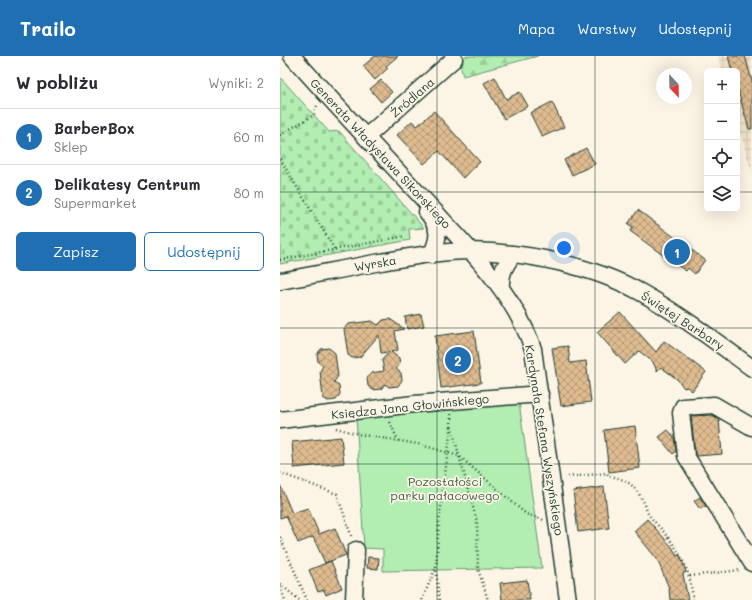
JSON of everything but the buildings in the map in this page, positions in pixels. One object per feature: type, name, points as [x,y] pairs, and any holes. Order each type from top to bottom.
[{"type":"street","name":"Generała Władysława Sikorskiego","points":[[292,56],[470,251]]},
{"type":"street","name":"Źródlana","points":[[366,137],[454,59],[453,56]]},
{"type":"street","points":[[393,166],[397,178],[433,219],[438,242],[431,255]]},
{"type":"street","name":"Świętej Barbary","points":[[470,251],[514,254],[553,260],[591,271],[641,292],[685,319],[752,368]]},
{"type":"street","name":"Wyrska","points":[[280,281],[431,255],[470,251]]},
{"type":"street","name":"Kardynała Stefana Wyszyńskiego","points":[[470,251],[501,288],[516,310],[533,349],[568,600]]},
{"type":"street","points":[[501,288],[500,276],[504,267],[514,254]]},
{"type":"street","name":"Księdza Jana Głowińskiego","points":[[280,420],[452,401],[540,394]]},
{"type":"street","points":[[748,567],[686,456],[681,413],[683,407],[714,405],[752,427]]},
{"type":"street","points":[[354,600],[356,550]]},
{"type":"path","points":[[280,135],[314,115],[319,101],[326,95]]},
{"type":"path","points":[[280,159],[335,250]]},
{"type":"path","points":[[280,260],[405,236]]},
{"type":"path","points":[[439,600],[436,567],[451,425],[452,401]]},
{"type":"path","points":[[384,408],[398,441]]},
{"type":"path","points":[[324,415],[331,425],[340,430],[398,441],[459,456],[526,514],[558,525]]},
{"type":"path","points":[[451,425],[477,522],[478,568],[488,600]]},
{"type":"path","points":[[280,473],[337,494],[356,550]]},
{"type":"path","points":[[568,477],[607,473],[608,476],[620,477],[628,483],[643,501],[648,514],[677,548],[690,576],[693,600]]},
{"type":"path","points":[[280,536],[308,600]]},
{"type":"path","points":[[422,600],[436,567]]},
{"type":"path","points":[[690,576],[748,567]]},
{"type":"path","points":[[280,585],[285,600]]},
{"type":"path","points":[[280,585],[299,600]]},
{"type":"shaded area","points":[[718,56],[752,56],[752,173],[740,132],[740,68],[721,68]]},
{"type":"green space","points":[[458,56],[538,56],[463,76]]},
{"type":"green space","points":[[280,77],[329,132],[339,131],[424,228],[409,229],[410,240],[280,264]]},
{"type":"green space","name":"Pozostałości parku pałacowego","points":[[519,402],[542,568],[383,571],[383,549],[364,548],[356,416]]},
{"type":"place","name":"BarberBox","points":[[677,252]]},
{"type":"place","name":"Delikatesy Centrum","points":[[458,360]]}]
